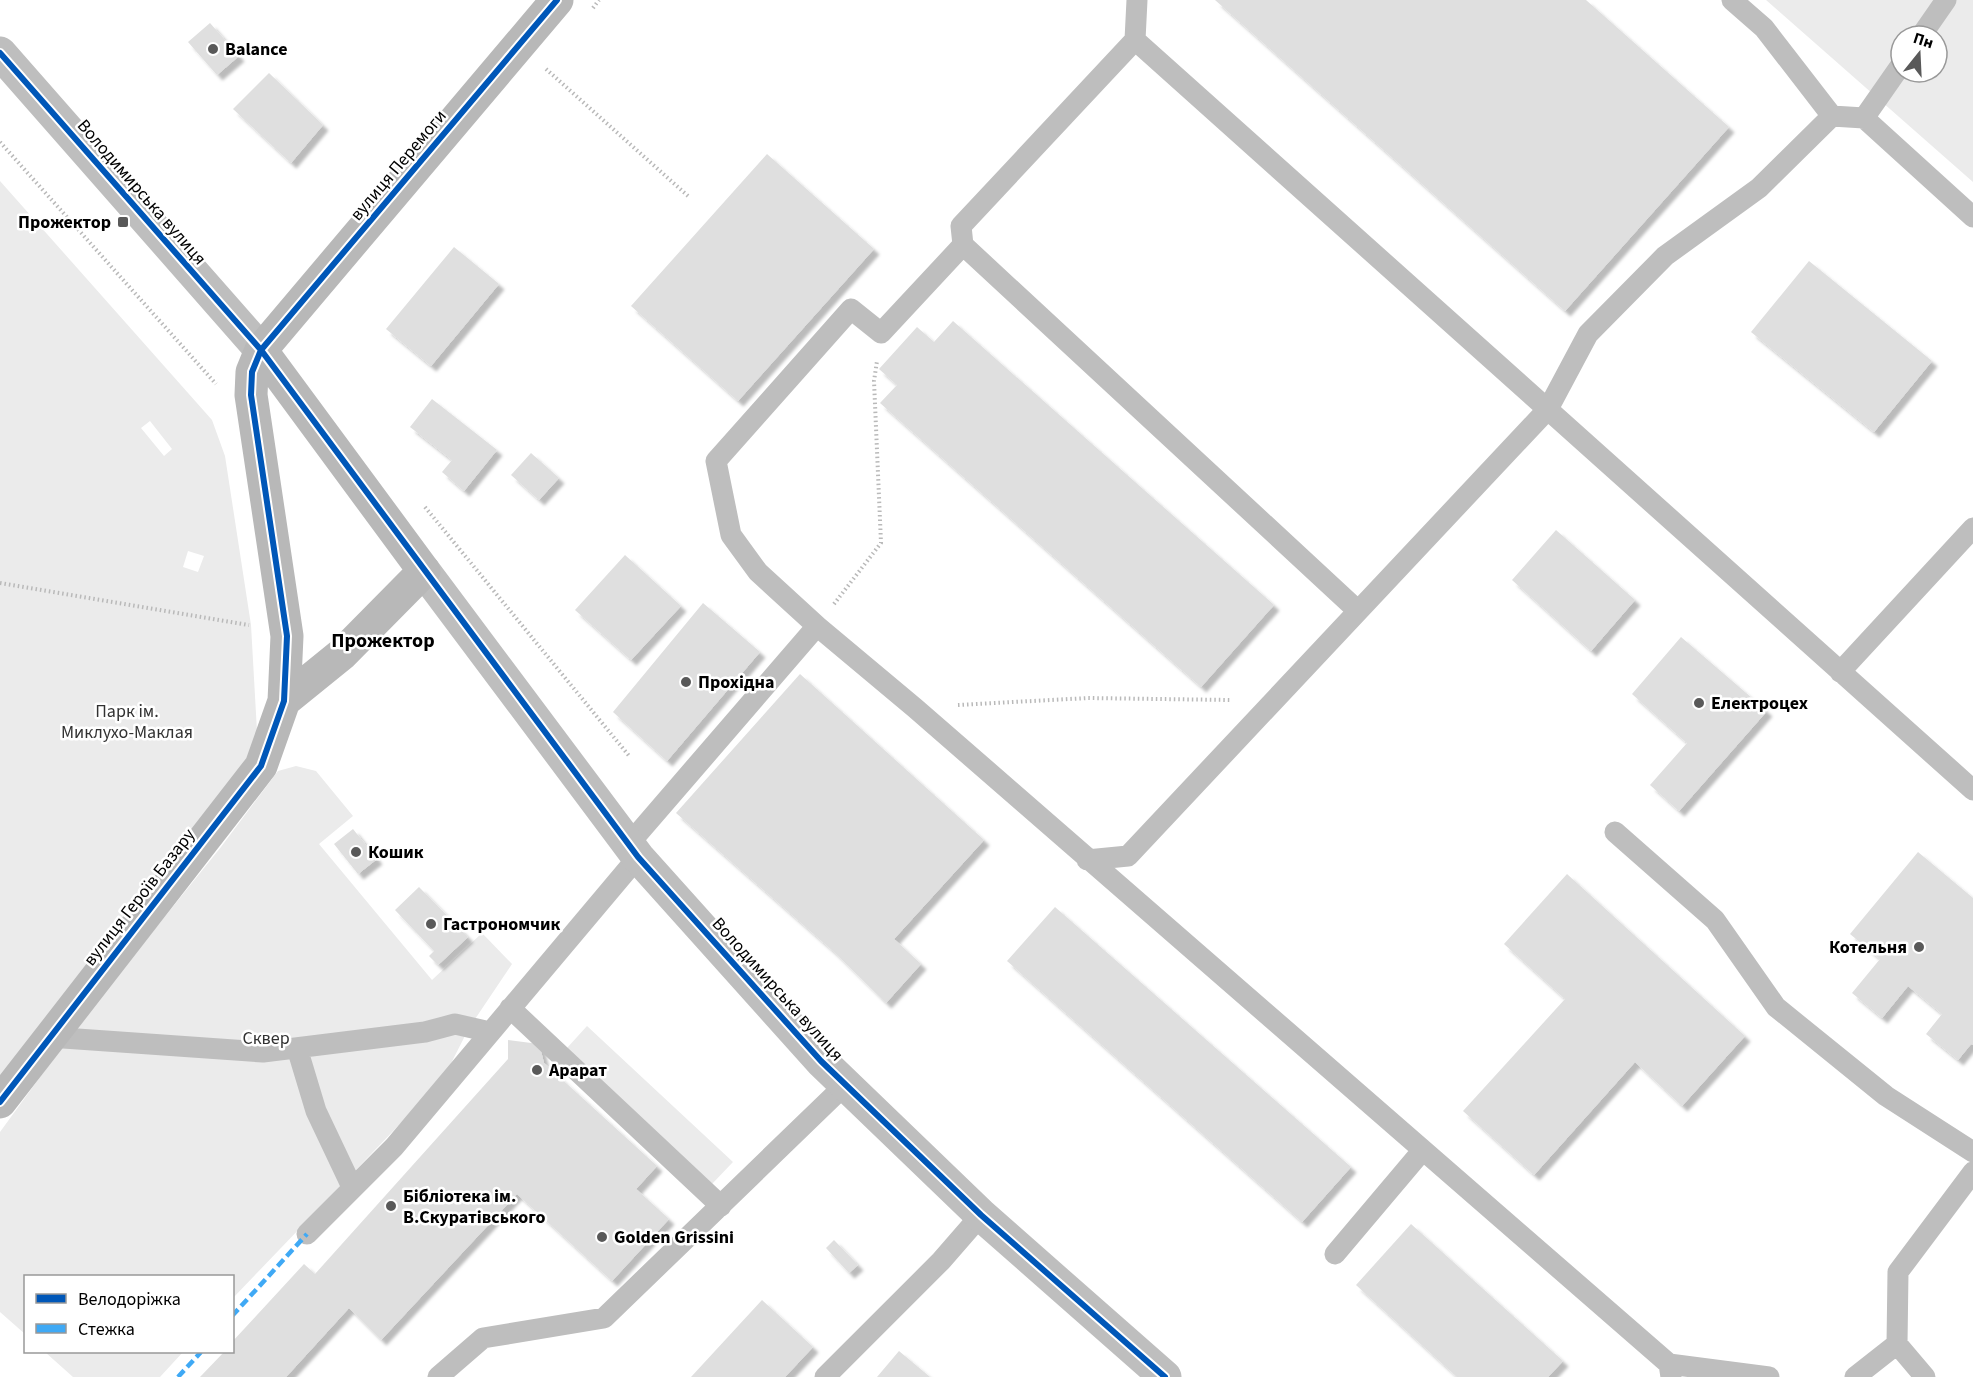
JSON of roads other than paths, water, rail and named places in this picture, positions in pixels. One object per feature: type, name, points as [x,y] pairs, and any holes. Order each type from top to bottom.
[{"type":"street","name":"вулиця Перемоги","points":[[261,350],[557,0]]},
{"type":"street","name":"Володимирська вулиця","points":[[0,53],[261,350]]},
{"type":"street","points":[[261,350],[424,571],[342,654],[284,701]]},
{"type":"street","points":[[261,350],[252,372],[251,395],[287,636],[284,701]]},
{"type":"street","name":"Володимирська вулиця","points":[[424,571],[634,851],[821,1061],[981,1215],[1165,1377]]},
{"type":"street","name":"вулиця Героїв Базару","points":[[0,1102],[261,766],[284,701]]},
{"type":"lane","points":[[1137,0],[1135,40],[961,226],[963,245],[1357,610]]},
{"type":"lane","points":[[1732,0],[1764,28],[1832,116]]},
{"type":"lane","points":[[1929,24],[1946,0]]},
{"type":"lane","points":[[1135,40],[1973,790]]},
{"type":"lane","points":[[1864,118],[1889,82]]},
{"type":"lane","points":[[1087,860],[1128,855],[1548,409],[1588,334],[1665,256],[1759,188],[1832,116],[1864,118],[1973,217]]},
{"type":"lane","points":[[963,245],[881,333],[851,309],[716,461],[731,535],[758,572],[817,626],[915,708],[1670,1370],[1768,1377]]},
{"type":"lane","points":[[1840,672],[1973,528]]},
{"type":"lane","points":[[307,1234],[352,1186],[394,1147],[510,1008],[817,626]]},
{"type":"lane","points":[[1615,832],[1715,920],[1776,1007],[1886,1096],[1973,1152]]},
{"type":"lane","points":[[510,1008],[721,1206]]},
{"type":"lane","points":[[49,1037],[263,1052],[425,1032],[455,1024],[490,1032]]},
{"type":"lane","points":[[297,1048],[316,1111],[352,1186]]},
{"type":"lane","points":[[438,1377],[483,1338],[604,1318],[846,1084]]},
{"type":"lane","points":[[1335,1254],[1422,1151]]},
{"type":"lane","points":[[1925,1377],[1897,1344],[1898,1272],[1973,1172]]},
{"type":"lane","points":[[825,1377],[941,1261],[981,1215]]},
{"type":"lane","points":[[1855,1377],[1897,1344]]},
{"type":"place","name":"Balance","points":[[213,49]]},
{"type":"place","name":"Прожектор","points":[[123,222]]},
{"type":"place","name":"Прохідна","points":[[686,682]]},
{"type":"place","name":"Електроцех","points":[[1699,703]]},
{"type":"place","name":"Кошик","points":[[356,852]]},
{"type":"place","name":"Гастрономчик","points":[[431,924]]},
{"type":"place","name":"Котельня","points":[[1919,947]]},
{"type":"place","name":"Арарат","points":[[537,1070]]},
{"type":"place","name":"Бібліотека ім. В.Скуратівського","points":[[391,1206]]},
{"type":"place","name":"Golden Grissini","points":[[602,1237]]},
{"type":"district","name":"Прожектор","points":[[383,640]]},
{"type":"park label","name":"Парк ім. Миклухо-Маклая","points":[[127,721]]},
{"type":"park label","name":"Сквер","points":[[266,1038]]}]
